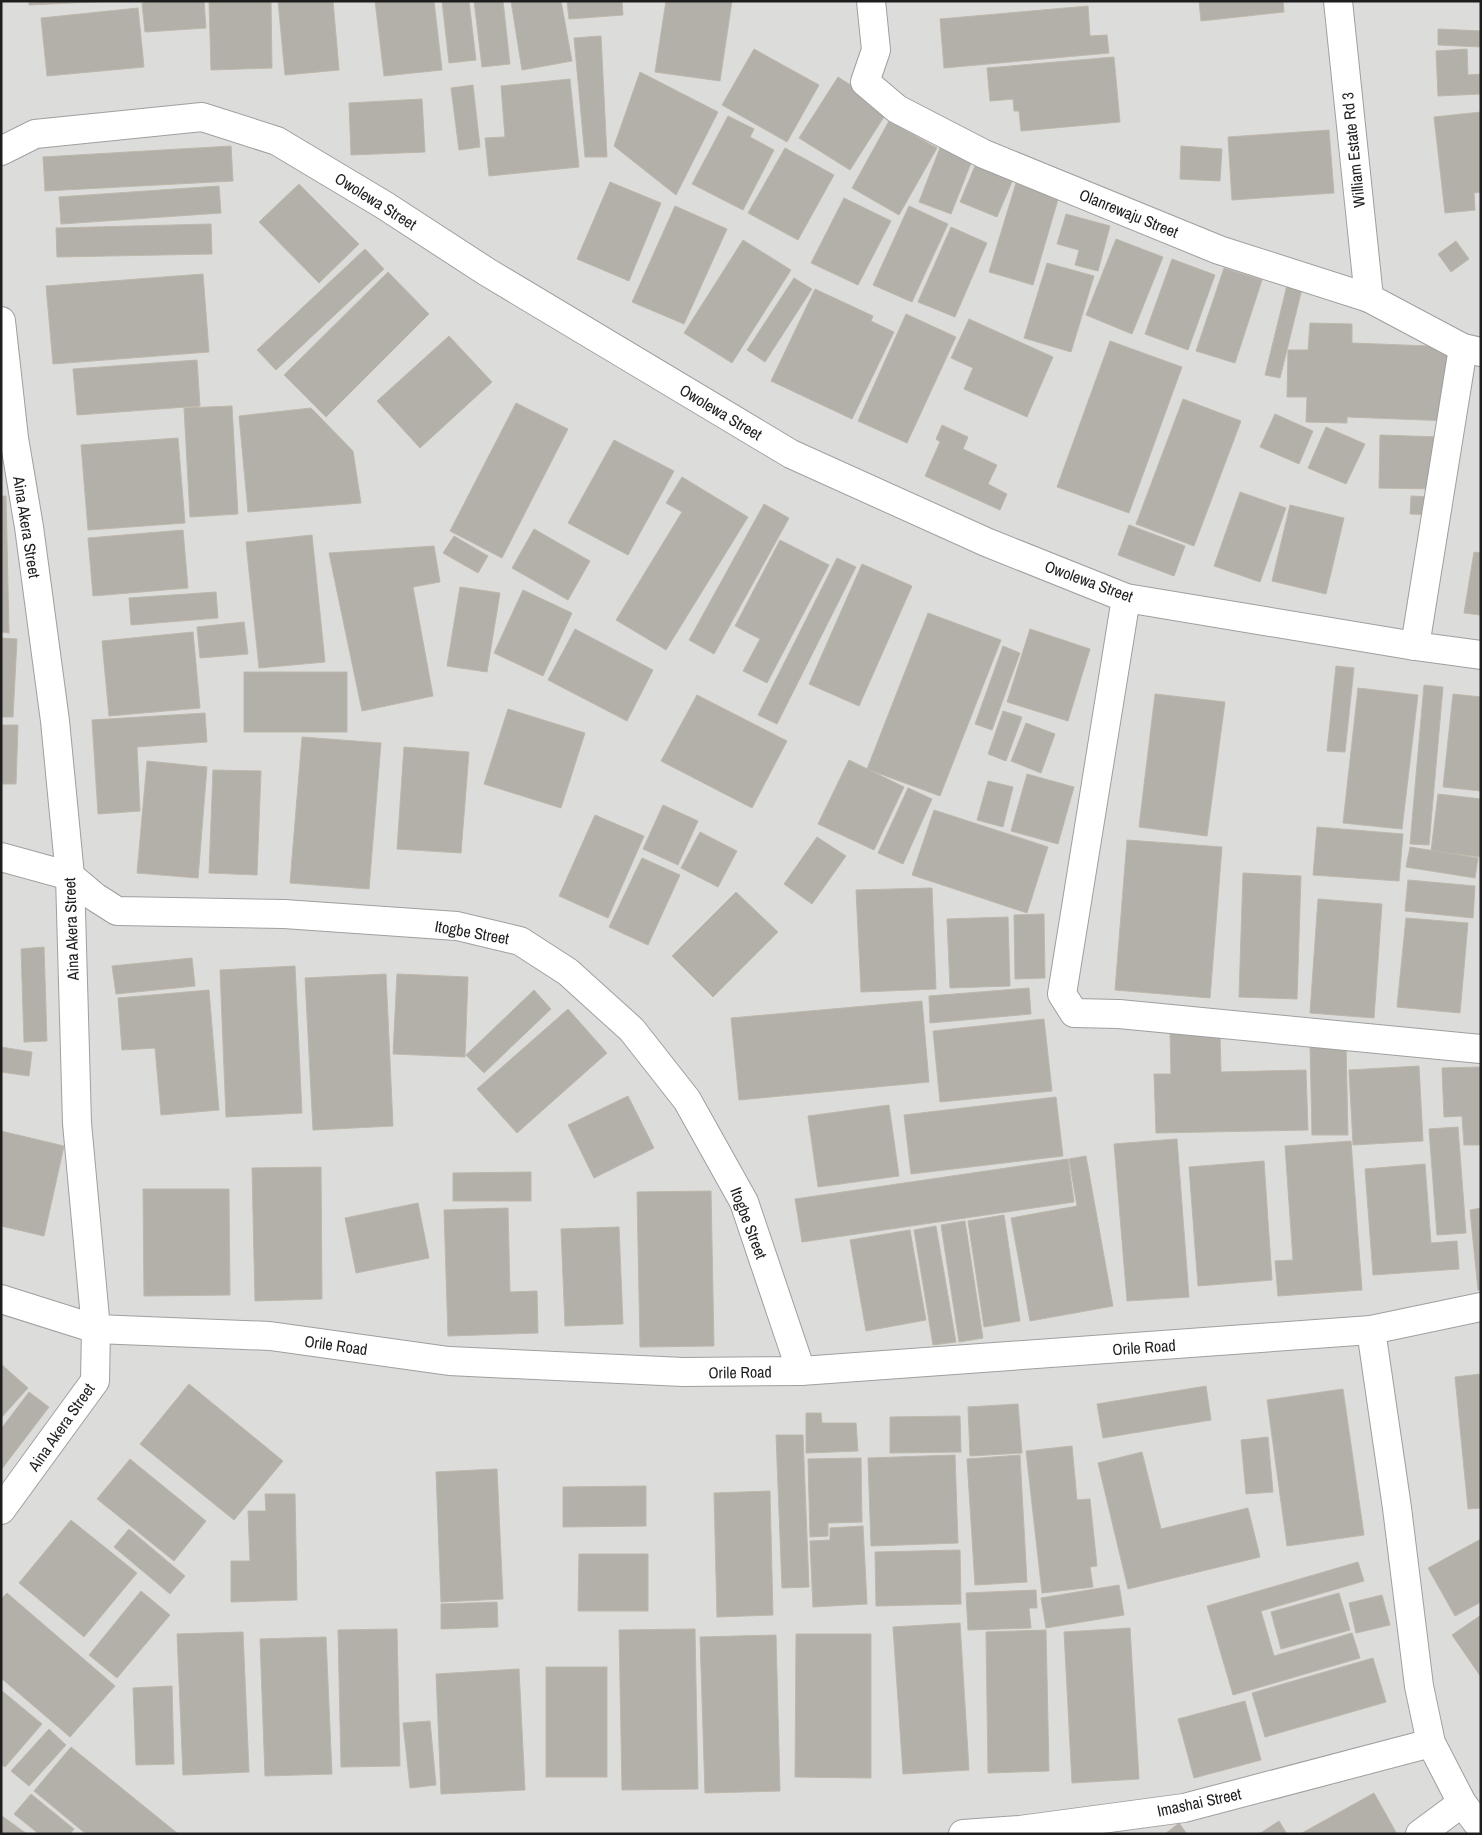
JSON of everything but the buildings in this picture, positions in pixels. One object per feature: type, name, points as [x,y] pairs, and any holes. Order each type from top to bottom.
[{"type":"street","name":"Olanrewaju Street","points":[[871,1],[876,50],[866,82],[897,109],[984,154],[1218,250],[1369,298],[1472,350]]},
{"type":"street","name":"William Estate Rd 3","points":[[1338,1],[1369,298]]},
{"type":"street","name":"Owolewa Street","points":[[1,151],[35,134],[202,117],[277,141],[487,272],[791,454],[986,542],[1126,598],[1415,646],[1481,655]]},
{"type":"street","name":"Aina Akera Street","points":[[1,321],[7,437],[29,527],[55,720],[70,876],[77,1123],[96,1329],[95,1381],[1,1510]]},
{"type":"street","points":[[1415,646],[1472,350]]},
{"type":"street","points":[[1126,598],[1062,994],[1074,1013],[1119,1014],[1481,1049]]},
{"type":"street","name":"Itogbe Street","points":[[1,857],[70,876],[95,897],[117,911],[284,914],[457,926],[520,941],[568,972],[632,1030],[687,1100],[744,1202],[801,1371]]},
{"type":"street","name":"Orile Road","points":[[1,1299],[96,1329],[270,1336],[449,1361],[683,1372],[801,1371],[1371,1330],[1481,1307]]},
{"type":"street","points":[[1371,1330],[1397,1508],[1419,1686],[1431,1743],[1462,1803],[1481,1828]]},
{"type":"street","name":"Imashai Street","points":[[962,1834],[1020,1830],[1184,1808],[1431,1743]]},
{"type":"street","points":[[1420,1834],[1462,1803]]},
{"type":"shaded area","points":[[1,1],[1481,1],[1481,1834],[1,1834]]}]
